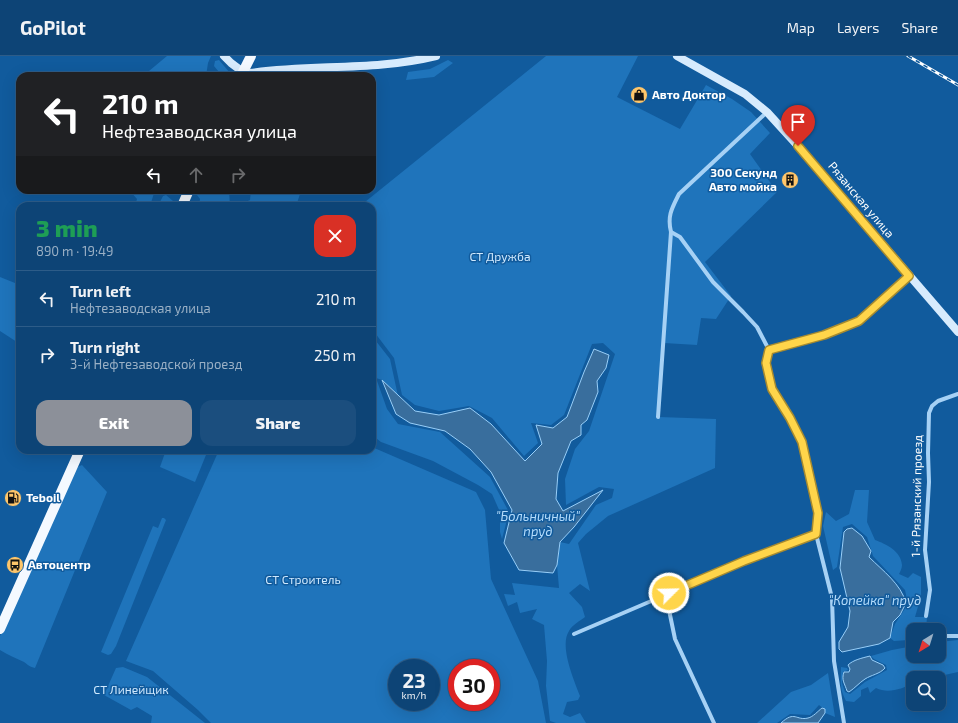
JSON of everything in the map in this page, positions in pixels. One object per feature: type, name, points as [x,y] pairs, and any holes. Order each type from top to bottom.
[{"type":"main road","points":[[246,72],[251,56]]},
{"type":"main road","points":[[246,72],[258,56]]},
{"type":"main road","points":[[0,616],[71,454]]},
{"type":"main road","points":[[0,629],[78,454]]},
{"type":"street","points":[[224,56],[242,72]]},
{"type":"street","points":[[263,72],[289,69],[394,64],[436,56]]},
{"type":"street","name":"Рязанская улица","points":[[676,56],[701,68],[745,94],[767,112],[958,332]]},
{"type":"street","points":[[658,417],[671,232],[668,221],[673,207],[679,194],[767,112]]},
{"type":"street","points":[[671,232],[680,237],[713,282],[757,327],[769,350],[766,363],[772,389],[790,418],[802,442],[818,513],[816,534],[832,598],[834,661],[841,695],[844,723]]},
{"type":"street","points":[[769,350],[824,335],[859,321],[909,276]]},
{"type":"street","name":"1-й Рязанский проезд","points":[[926,616],[930,590],[925,550],[929,482],[929,413],[932,406],[938,400],[958,394]]},
{"type":"street","points":[[574,634],[744,561],[816,534]]},
{"type":"street","points":[[675,590],[669,610],[675,639],[714,723]]},
{"type":"street","points":[[946,636],[958,636]]},
{"type":"green space","points":[[167,56],[211,56],[207,72],[148,72]]},
{"type":"green space","name":"СТ Дружба","points":[[546,56],[638,56],[617,97],[680,129],[706,85],[732,99],[751,112],[770,133],[750,154],[777,192],[705,262],[731,296],[716,319],[701,318],[697,345],[664,343],[659,417],[716,419],[715,468],[608,516],[586,534],[578,543],[590,591],[580,584],[569,593],[582,607],[585,617],[572,627],[566,637],[568,663],[580,696],[578,700],[567,702],[563,714],[570,717],[580,713],[586,723],[556,723],[550,721],[546,686],[547,661],[544,625],[532,619],[537,609],[520,613],[517,602],[508,606],[504,594],[515,595],[512,583],[559,588],[557,565],[560,542],[569,544],[596,505],[612,498],[614,489],[599,487],[566,505],[565,479],[575,449],[589,431],[615,354],[603,343],[592,344],[564,415],[551,425],[531,423],[538,443],[524,456],[492,418],[469,406],[439,411],[415,405],[402,395],[394,358],[376,334],[376,202],[365,202]]},
{"type":"green space","points":[[219,60],[229,72],[219,72],[214,66],[215,61]]},
{"type":"green space","points":[[448,60],[453,63],[434,77],[406,80],[408,72],[430,69]]},
{"type":"green space","points":[[133,194],[154,194],[151,202],[136,202],[137,199]]},
{"type":"green space","points":[[229,194],[230,202],[200,202],[200,199],[197,195]]},
{"type":"green space","points":[[251,194],[300,194],[297,202],[246,202],[250,200]]},
{"type":"green space","points":[[166,195],[173,202],[160,202],[163,196]]},
{"type":"green space","points":[[0,277],[16,283],[16,341],[0,331]]},
{"type":"green space","points":[[376,341],[390,359],[398,396],[382,380],[376,378]]},
{"type":"green space","points":[[376,378],[387,409],[398,424],[440,432],[490,477],[509,512],[502,539],[500,532],[500,512],[492,494],[433,461],[381,442],[376,438]]},
{"type":"green space","name":"СТ Строитель","points":[[376,449],[476,492],[485,510],[491,579],[538,681],[546,723],[211,723],[153,671],[126,661],[217,454],[376,454]]},
{"type":"green space","points":[[165,454],[206,454],[195,482],[160,467]]},
{"type":"green space","points":[[82,465],[107,492],[35,668],[0,650],[0,636],[75,468]]},
{"type":"green space","points":[[855,490],[869,490],[867,522],[875,540],[888,546],[899,556],[902,565],[899,574],[908,578],[913,573],[921,577],[921,596],[915,617],[927,617],[927,623],[906,623],[906,640],[894,641],[890,638],[895,624],[908,604],[905,590],[873,556],[867,537],[852,524],[843,527],[837,567],[833,570],[823,526],[826,512],[836,521],[849,514]]},
{"type":"green space","points":[[162,518],[166,520],[116,646],[111,654],[108,655],[101,652],[153,526],[158,528]]},
{"type":"green space","points":[[958,640],[958,672],[946,675],[946,671],[906,671],[906,686],[890,691],[876,688],[870,693],[868,687],[861,690],[861,696],[854,702],[846,701],[841,688],[841,667],[847,668],[848,670],[843,672],[842,683],[845,692],[850,694],[865,682],[887,670],[886,665],[871,656],[906,647],[906,663],[946,663],[946,641]]},
{"type":"green space","name":"СТ Линейщик","points":[[123,667],[147,677],[205,723],[151,723],[152,716],[137,707],[131,710],[104,695],[116,668]]},
{"type":"green space","points":[[828,673],[835,717],[825,713],[824,709],[819,705],[810,715],[790,714],[777,723],[757,723],[791,692],[811,685]]},
{"type":"water","name":"\"Больничный\" пруд","points":[[594,349],[609,355],[606,368],[597,381],[598,392],[587,420],[581,425],[581,435],[571,441],[558,473],[556,499],[563,511],[603,490],[574,527],[560,542],[557,565],[553,573],[519,570],[504,543],[512,510],[491,472],[470,449],[445,431],[410,423],[396,414],[382,380],[415,411],[439,415],[470,408],[491,424],[525,461],[542,444],[536,425],[553,428],[567,417]]},
{"type":"water","name":"\"Копейка\" пруд","points":[[852,528],[862,536],[871,551],[869,557],[896,584],[904,596],[906,603],[900,615],[893,622],[890,638],[879,644],[842,652],[839,649],[839,642],[848,627],[850,611],[840,568],[844,532],[847,529]]},
{"type":"water","points":[[870,656],[872,660],[883,665],[885,668],[881,672],[865,679],[849,692],[847,691],[843,677],[844,672],[849,672],[850,669],[848,665],[855,660]]},
{"type":"water","points":[[822,708],[825,709],[825,713],[818,723],[781,723],[793,716],[804,719],[810,717]]},
{"type":"railway","points":[[908,56],[958,85]]},
{"type":"place","name":"Авто Доктор","points":[[639,95]]},
{"type":"place","name":"300 Секунд Авто мойка","points":[[790,180]]},
{"type":"place","name":"Teboil","points":[[13,498]]},
{"type":"place","name":"Автоцентр","points":[[15,565]]},
{"type":"route","points":[[669,593],[744,561],[816,534],[818,513],[802,442],[790,418],[772,389],[766,363],[769,350],[824,335],[859,321],[909,276],[798,146]]}]
